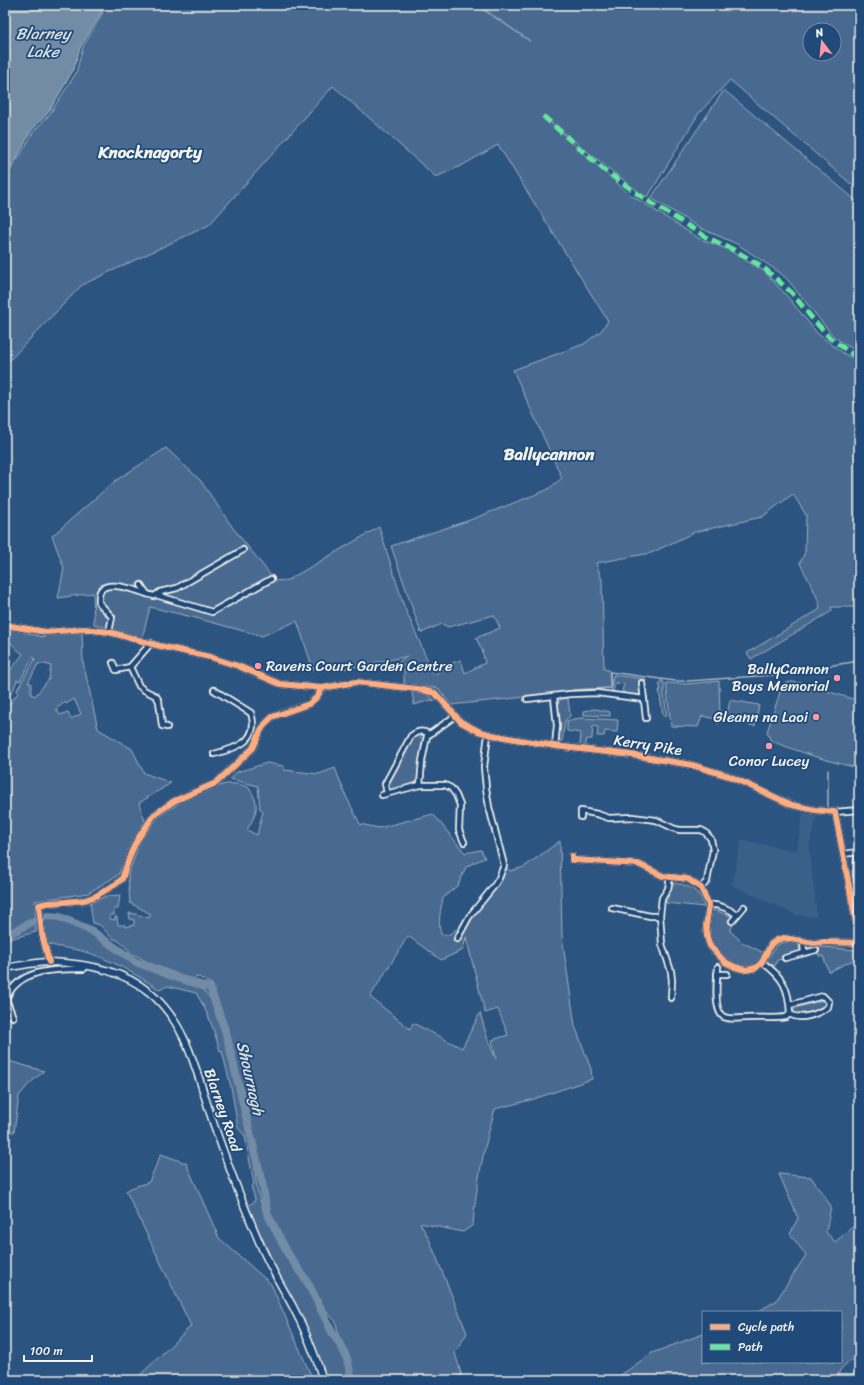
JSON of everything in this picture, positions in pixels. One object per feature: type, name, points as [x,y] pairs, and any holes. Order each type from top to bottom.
[{"type":"main road","name":"Blarney Road","points":[[5,968],[49,962],[85,966],[116,973],[148,991],[167,1008],[179,1027],[189,1049],[214,1127],[241,1199],[274,1275],[292,1305],[307,1338],[323,1380]]},
{"type":"street","points":[[156,595],[160,592],[177,588],[243,550]]},
{"type":"street","points":[[109,632],[112,617],[99,603],[99,594],[101,590],[108,586],[112,585],[154,596],[156,595],[212,612],[271,580]]},
{"type":"street","points":[[141,585],[147,594]]},
{"type":"street","name":"Kerry Pike","points":[[5,626],[46,632],[84,629],[109,632],[210,657],[238,666],[280,684],[322,688],[356,682],[417,689],[435,694],[455,716],[465,724],[488,734],[555,746],[632,755],[692,765],[729,776],[792,805],[815,810],[835,812],[859,810]]},
{"type":"street","points":[[113,663],[116,670],[130,667],[151,643]]},
{"type":"street","points":[[130,667],[139,686],[156,696],[159,701],[162,726],[167,727]]},
{"type":"street","points":[[642,683],[646,718]]},
{"type":"street","points":[[49,962],[43,940],[39,908],[40,905],[47,902],[85,900],[106,890],[122,879],[137,840],[154,815],[174,801],[216,783],[252,748],[261,730],[272,717],[308,704],[317,697],[322,688]]},
{"type":"street","points":[[214,690],[251,712],[254,721],[253,729],[248,740],[227,751],[214,754]]},
{"type":"street","points":[[527,699],[570,694],[598,693],[644,699]]},
{"type":"street","points":[[554,697],[557,726],[555,746]]},
{"type":"street","points":[[420,785],[422,761],[427,736],[455,716]]},
{"type":"street","points":[[253,729],[261,730]]},
{"type":"street","points":[[430,734],[424,731],[416,732],[411,736],[385,784],[385,794],[420,785],[445,785],[451,788],[460,805],[459,830],[464,842]]},
{"type":"street","points":[[457,939],[469,917],[494,886],[504,865],[494,830],[486,788],[484,767],[488,734]]},
{"type":"street","points":[[580,817],[581,811],[609,818],[638,817],[656,820],[669,827],[680,830],[701,830],[705,832],[711,839],[713,850],[707,881],[701,888]]},
{"type":"street","points":[[835,812],[857,918],[859,938]]},
{"type":"street","points":[[843,854],[859,852]]},
{"type":"street","points":[[572,856],[572,860],[638,864],[656,874],[688,879],[701,888],[709,905],[707,937],[710,946],[725,962],[735,967],[746,970],[756,968],[762,962],[771,944],[784,938],[814,943],[859,944]]},
{"type":"street","points":[[857,860],[854,869],[859,891]]},
{"type":"street","points":[[670,877],[668,889],[662,898],[660,916],[662,944],[671,971],[671,998]]},
{"type":"street","points":[[709,905],[718,905],[737,915]]},
{"type":"street","points":[[732,921],[744,907]]},
{"type":"street","points":[[612,908],[650,916],[660,916]]},
{"type":"street","points":[[803,942],[804,953]]},
{"type":"street","points":[[786,958],[816,950]]},
{"type":"street","points":[[762,962],[772,969],[782,981],[790,1005],[790,1014]]},
{"type":"street","points":[[13,1017],[6,999],[8,992],[19,981],[29,975],[40,972],[50,970],[84,969],[85,966]]},
{"type":"street","points":[[718,967],[717,1001],[721,1015],[724,1017],[733,1019],[778,1018],[786,1017],[790,1014]]},
{"type":"street","points":[[717,974],[726,974]]},
{"type":"street","points":[[790,1005],[823,996],[829,1002],[825,1009],[813,1014],[800,1017],[790,1014]]},
{"type":"shaded area","points":[[105,5],[476,5],[530,41],[478,5],[859,5],[859,191],[730,80],[699,113],[649,195],[645,197],[551,123],[628,193],[700,239],[727,249],[764,271],[818,334],[843,353],[859,362],[859,607],[831,607],[832,611],[751,659],[747,653],[820,609],[815,593],[800,563],[805,552],[806,515],[793,494],[762,517],[695,532],[651,553],[596,563],[602,580],[604,669],[609,670],[610,688],[451,705],[438,688],[407,686],[404,683],[404,665],[400,666],[398,663],[408,656],[344,669],[313,669],[297,621],[262,636],[150,607],[142,639],[94,624],[93,593],[58,598],[64,568],[52,536],[115,481],[166,448],[200,480],[233,528],[275,581],[288,580],[379,527],[404,606],[432,674],[436,674],[446,665],[461,660],[465,673],[485,663],[482,650],[476,638],[500,628],[494,615],[448,627],[442,624],[421,633],[391,546],[470,520],[547,490],[562,478],[513,370],[584,344],[601,331],[608,321],[498,145],[461,166],[436,177],[333,86],[209,225],[82,285],[5,365],[5,172],[20,156],[33,132],[49,115],[76,73],[83,47],[102,14]]},
{"type":"shaded area","points":[[724,90],[859,203],[859,353],[834,337],[787,279],[779,272],[737,244],[700,228],[651,198]]},
{"type":"shaded area","points":[[6,627],[42,637],[63,632],[82,632],[83,662],[98,729],[132,749],[144,773],[171,783],[139,803],[145,821],[118,875],[88,893],[35,901],[36,932],[5,940],[5,710],[18,693],[17,690],[35,659],[33,657],[20,681],[17,680],[5,703],[5,677],[23,654],[11,643]],"holes":[[[38,664],[51,666],[49,679],[35,696],[31,694],[31,683],[28,683]],[[74,699],[81,714],[71,719],[68,712],[60,715],[56,709],[65,702],[66,704]]]},
{"type":"shaded area","points":[[613,675],[645,679],[646,681],[640,682],[641,695],[639,697],[627,695],[622,691],[624,684],[615,683],[613,692],[611,692]]},
{"type":"shaded area","points":[[661,680],[664,682],[667,716],[663,716],[659,690],[661,690],[659,683],[661,683]]},
{"type":"shaded area","points":[[719,681],[720,716],[718,724],[716,719],[702,716],[698,727],[671,726],[666,683],[687,684]]},
{"type":"shaded area","name":"Gleann na Laoi","points":[[785,683],[801,683],[859,701],[859,768],[837,763],[771,741],[767,732],[782,686]]},
{"type":"shaded area","points":[[412,692],[428,695],[435,701],[431,700],[414,705]]},
{"type":"shaded area","points":[[568,698],[570,716],[565,721],[562,742],[558,738],[560,724],[558,701]]},
{"type":"shaded area","points":[[730,700],[759,705],[755,726],[726,721]]},
{"type":"shaded area","points":[[595,709],[610,712],[610,716],[584,715],[584,711]]},
{"type":"shaded area","points":[[582,718],[618,720],[617,732],[605,731],[604,736],[597,736],[598,727],[593,726],[592,739],[587,739],[585,747],[580,746],[581,733],[567,731],[567,721]]},
{"type":"shaded area","points":[[417,736],[421,737],[423,740],[417,782],[414,785],[389,791],[387,787],[409,741]]},
{"type":"shaded area","points":[[267,763],[284,766],[284,770],[319,774],[335,768],[346,796],[360,824],[379,828],[433,814],[465,853],[481,850],[485,858],[466,867],[458,885],[443,898],[439,921],[441,934],[448,935],[467,922],[497,886],[507,868],[510,871],[524,867],[560,841],[562,937],[575,1026],[591,1069],[592,1079],[534,1099],[495,1109],[481,1167],[473,1225],[463,1232],[420,1223],[429,1239],[467,1333],[455,1353],[463,1380],[355,1380],[338,1334],[336,1322],[327,1312],[285,1242],[271,1214],[257,1151],[252,1145],[257,1189],[263,1210],[286,1253],[306,1284],[331,1335],[342,1349],[346,1358],[351,1380],[325,1380],[287,1291],[247,1206],[254,1202],[255,1199],[251,1186],[254,1184],[245,1136],[238,1128],[231,1087],[222,1051],[220,1051],[210,1021],[196,993],[167,986],[160,990],[103,958],[82,951],[48,944],[43,920],[55,918],[60,919],[88,931],[136,964],[202,989],[210,998],[212,1004],[213,985],[199,977],[190,979],[147,962],[132,953],[119,941],[112,938],[100,925],[93,923],[90,903],[107,896],[120,895],[118,909],[114,909],[114,915],[110,915],[110,919],[115,920],[115,917],[117,917],[118,925],[125,925],[125,927],[134,925],[134,920],[130,919],[129,913],[149,918],[151,914],[130,903],[128,875],[140,842],[158,817],[185,799],[209,789],[226,784],[238,784],[248,787],[255,798],[256,808],[247,830],[257,835],[263,811],[260,809],[258,786],[230,779],[237,772]],"holes":[[[408,936],[441,960],[463,950],[466,937],[485,1013],[498,1009],[508,1035],[492,1040],[496,1059],[488,1040],[480,1013],[462,1048],[413,1023],[410,1029],[370,997]]]},
{"type":"shaded area","points":[[803,813],[817,814],[809,847],[817,917],[796,915],[732,885],[741,840],[797,851]]},
{"type":"shaded area","points":[[672,884],[683,885],[693,890],[701,897],[704,907],[666,903]]},
{"type":"shaded area","points":[[714,910],[731,916],[732,918],[730,923],[733,925],[730,931],[742,942],[764,953],[761,960],[754,968],[743,968],[737,966],[723,958],[714,947],[711,940],[709,926],[711,911]]},
{"type":"shaded area","points":[[784,942],[798,943],[800,950],[799,952],[785,956],[785,959],[777,960],[775,966],[767,962],[777,945]]},
{"type":"shaded area","points":[[823,947],[855,950],[857,951],[859,957],[829,972],[823,956],[819,956],[817,950],[806,952],[805,948]]},
{"type":"shaded area","points":[[823,1000],[826,1003],[825,1009],[801,1016],[793,1014],[796,1008]]},
{"type":"shaded area","points":[[5,1060],[44,1071],[29,1084],[19,1096],[14,1132],[5,1132]]},
{"type":"shaded area","points":[[161,1154],[186,1163],[219,1238],[271,1284],[313,1380],[135,1380],[191,1326],[126,1191],[149,1182]]},
{"type":"shaded area","points":[[779,1174],[811,1177],[831,1206],[826,1232],[835,1242],[858,1222],[859,1223],[859,1357],[844,1366],[839,1372],[838,1380],[614,1380],[652,1353],[702,1334],[702,1363],[842,1363],[842,1311],[759,1311],[776,1301],[806,1255],[790,1234],[798,1218]]},
{"type":"water","name":"Blarney Lake","points":[[5,5],[103,5],[101,13],[80,48],[73,71],[48,113],[31,131],[5,178]]},
{"type":"waterway","points":[[573,690],[611,688],[610,672],[675,681],[689,681],[771,675],[859,661]]},
{"type":"waterway","points":[[828,770],[828,807]]},
{"type":"waterway","name":"Shournagh","points":[[5,936],[36,920],[48,916],[60,917],[92,931],[136,962],[175,977],[210,988],[226,1033],[262,1182],[267,1213],[288,1254],[308,1283],[333,1334],[342,1347],[347,1359],[352,1380]]},
{"type":"marked path","points":[[543,116],[603,169],[645,199],[706,237],[732,249],[763,267],[792,293],[830,338],[859,359]]},
{"type":"cycle path","points":[[5,625],[46,632],[84,629],[109,632],[160,646],[210,657],[238,666],[280,684],[322,688],[356,682],[417,689],[435,693],[461,722],[478,731],[492,735],[555,746],[632,755],[692,765],[729,776],[792,805],[815,810],[835,812],[859,938]]},
{"type":"cycle path","points":[[49,962],[42,934],[39,905],[85,900],[96,896],[116,884],[122,879],[137,840],[154,815],[174,801],[216,783],[253,748],[261,730],[272,717],[309,704],[317,697],[322,688]]},
{"type":"cycle path","points":[[572,856],[572,860],[638,864],[663,876],[688,879],[701,888],[709,905],[706,926],[710,946],[725,962],[735,967],[746,970],[756,968],[762,962],[771,944],[784,938],[814,943],[859,943]]},
{"type":"place","name":"Ravens Court Garden Centre","points":[[258,666]]},
{"type":"place","name":"BallyCannon Boys Memorial","points":[[837,678]]},
{"type":"place","name":"Gleann na Laoi","points":[[816,717]]},
{"type":"place","name":"Conor Lucey","points":[[769,746]]},
{"type":"district","name":"Knocknagorty","points":[[150,152]]},
{"type":"district","name":"Ballycannon","points":[[549,454]]}]
